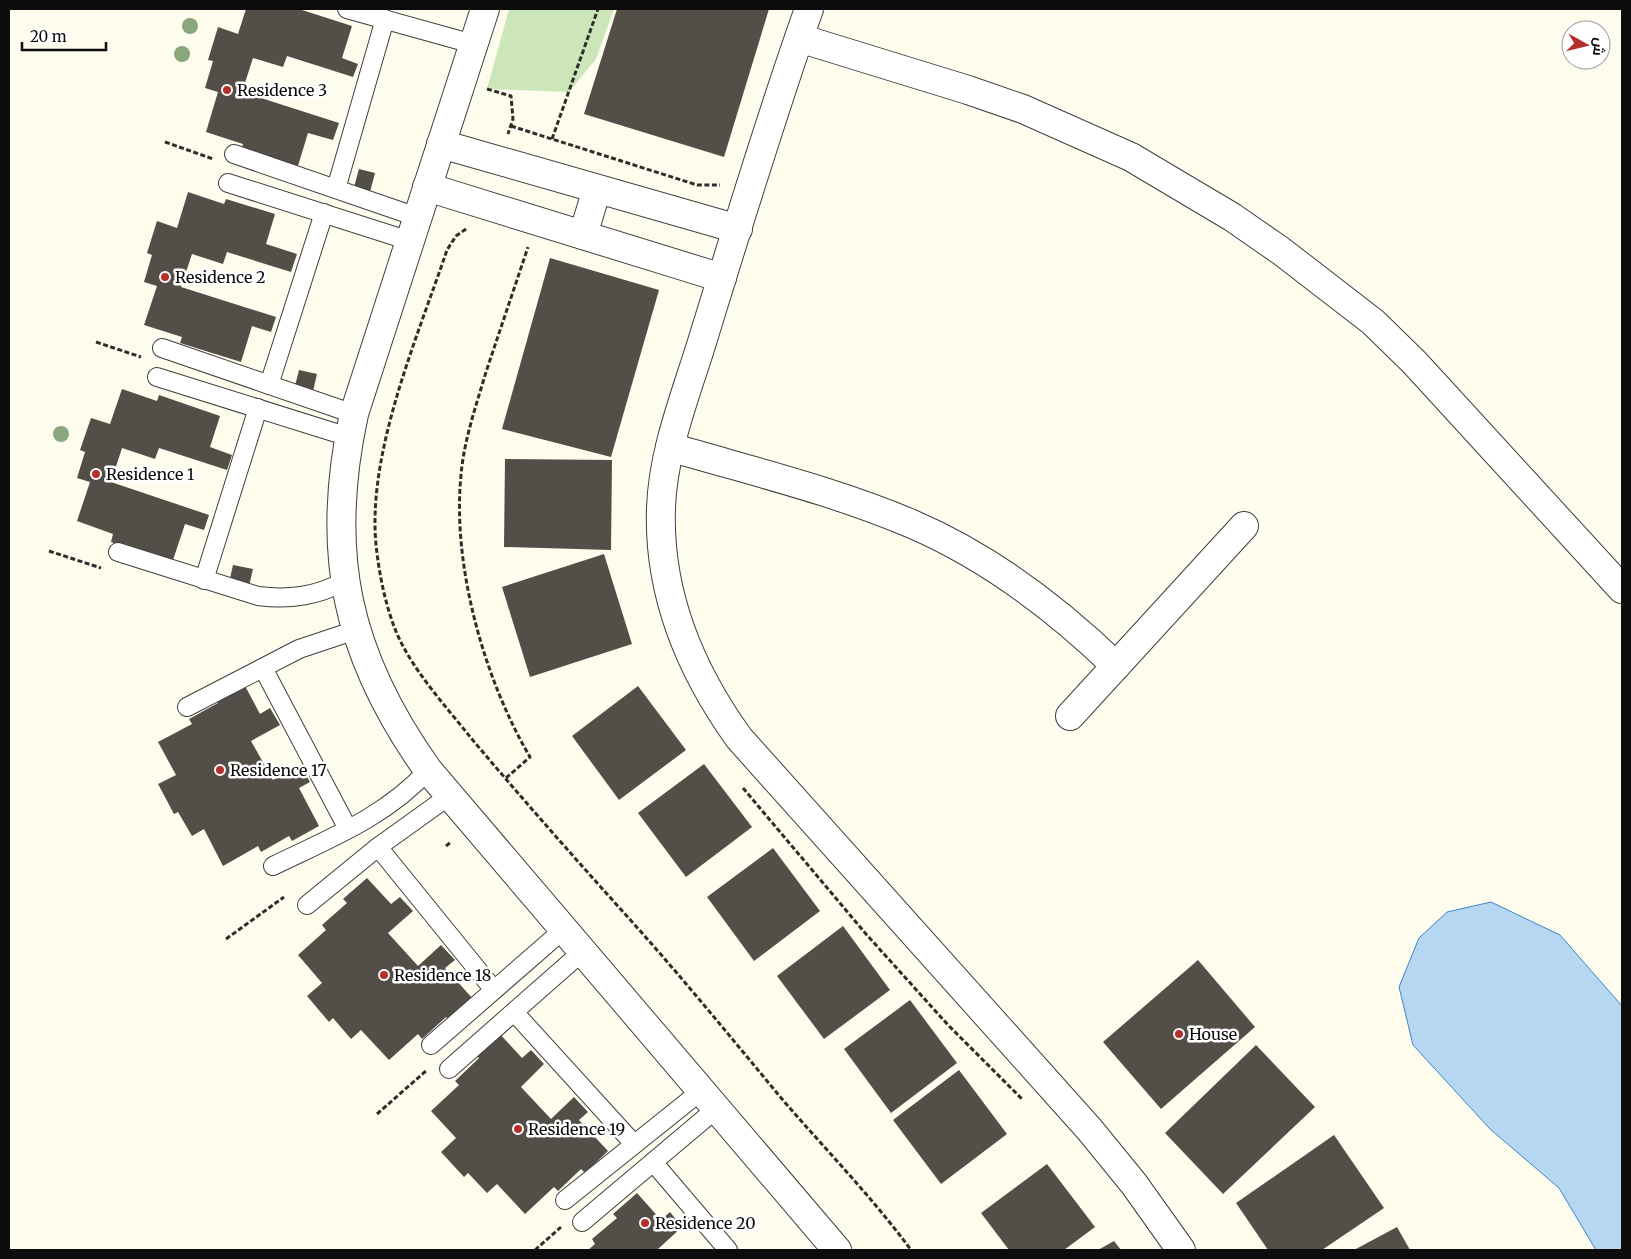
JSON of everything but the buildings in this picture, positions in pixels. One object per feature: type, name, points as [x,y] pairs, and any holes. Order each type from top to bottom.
[{"type":"street","points":[[485,9],[413,229],[352,426],[344,459],[341,500],[342,554],[345,581],[356,630],[368,665],[383,699],[401,732],[428,770],[836,1250]]},
{"type":"street","points":[[809,9],[722,278],[670,447],[664,474],[661,509],[667,579],[675,614],[686,647],[719,709],[739,738],[1090,1130],[1134,1184],[1181,1250]]},
{"type":"street","points":[[799,38],[1023,109],[1131,157],[1232,218],[1281,251],[1373,322],[1414,362],[1622,589]]},
{"type":"street","points":[[440,144],[738,229]]},
{"type":"street","points":[[427,187],[722,278]]},
{"type":"street","points":[[583,236],[597,188]]},
{"type":"street","points":[[670,447],[853,502],[913,524],[998,572],[1040,600],[1080,631],[1116,666]]},
{"type":"street","points":[[1070,716],[1244,526]]},
{"type":"lane","points":[[347,9],[473,44]]},
{"type":"lane","points":[[336,189],[385,19]]},
{"type":"lane","points":[[234,154],[336,189],[413,229]]},
{"type":"lane","points":[[228,183],[324,214],[413,229]]},
{"type":"lane","points":[[269,385],[324,214]]},
{"type":"lane","points":[[162,348],[269,385],[352,426]]},
{"type":"lane","points":[[157,377],[258,408],[352,426]]},
{"type":"lane","points":[[204,580],[258,408]]},
{"type":"lane","points":[[118,552],[242,592],[275,598],[307,596],[345,581]]},
{"type":"lane","points":[[187,707],[300,649],[356,630]]},
{"type":"lane","points":[[262,668],[348,829]]},
{"type":"lane","points":[[273,866],[348,829],[391,805],[428,770]]},
{"type":"lane","points":[[307,905],[378,846],[449,796]]},
{"type":"lane","points":[[378,846],[494,990]]},
{"type":"lane","points":[[431,1045],[563,930]]},
{"type":"lane","points":[[449,1068],[582,952]]},
{"type":"lane","points":[[514,1012],[634,1144]]},
{"type":"lane","points":[[565,1200],[634,1144],[709,1100]]},
{"type":"lane","points":[[582,1222],[653,1162],[709,1100]]},
{"type":"lane","points":[[653,1162],[728,1250]]},
{"type":"path","points":[[552,139],[598,9]]},
{"type":"path","points":[[487,89],[511,96],[513,118],[505,141]]},
{"type":"path","points":[[511,126],[697,185],[719,186],[723,180]]},
{"type":"path","points":[[471,226],[456,236],[447,250],[392,412],[379,481],[376,550],[381,579],[396,630],[427,684],[506,778],[688,985],[784,1100],[887,1217],[911,1250]]},
{"type":"path","points":[[506,778],[530,757],[519,738],[498,691],[465,577],[459,533],[461,474],[471,421],[530,239]]},
{"type":"path","points":[[737,780],[755,804],[866,934],[948,1025],[1024,1102]]},
{"type":"green space","points":[[509,9],[614,9],[596,59],[569,92],[487,89]]},
{"type":"water","points":[[1491,902],[1560,935],[1622,1006],[1622,1250],[1596,1250],[1559,1188],[1490,1129],[1413,1045],[1399,987],[1419,938],[1447,912]]},
{"type":"place","name":"Residence 3","points":[[227,90]]},
{"type":"place","name":"Residence 2","points":[[165,277]]},
{"type":"place","name":"Residence 1","points":[[96,474]]},
{"type":"place","name":"Residence 17","points":[[220,770]]},
{"type":"place","name":"Residence 18","points":[[384,975]]},
{"type":"place","name":"House","points":[[1179,1034]]},
{"type":"place","name":"Residence 19","points":[[518,1129]]},
{"type":"place","name":"Residence 20","points":[[645,1223]]}]
